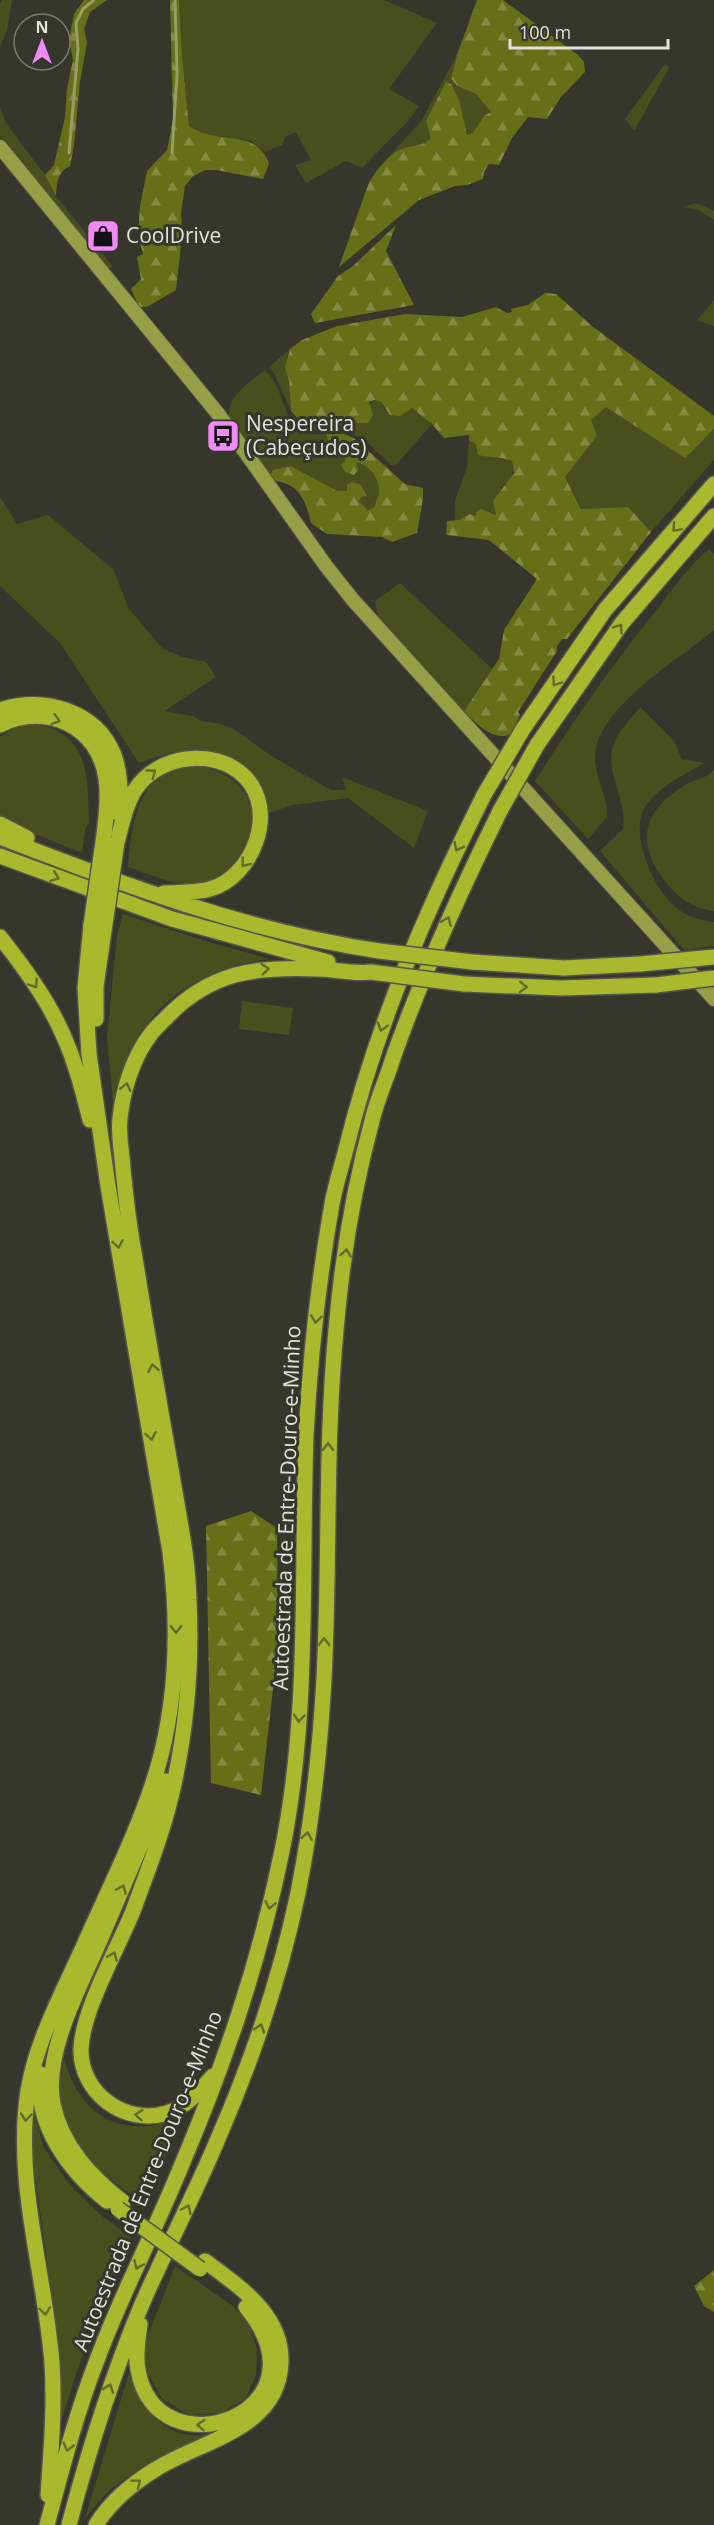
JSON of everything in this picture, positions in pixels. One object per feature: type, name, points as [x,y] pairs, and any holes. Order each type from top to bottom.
[{"type":"highway","name":"Autoestrada de Entre-Douro-e-Minho","points":[[46,2525],[72,2432],[97,2359],[179,2172],[221,2067],[253,1975],[265,1931],[292,1791],[302,1679],[306,1433],[315,1323],[331,1206],[355,1110],[389,1006],[437,889],[484,795],[523,729],[605,610],[714,484]]},
{"type":"highway","name":"Autoestrada de Entre-Douro-e-Minho","points":[[69,2525],[93,2434],[118,2363],[144,2300],[200,2180],[245,2071],[276,1980],[298,1893],[313,1795],[324,1680],[328,1434],[336,1325],[352,1210],[373,1116],[409,1014],[456,898],[500,811],[537,745],[622,624],[714,516]]},
{"type":"highway","points":[[0,710],[32,704],[58,707],[83,718],[102,735],[114,755],[119,777],[121,804],[110,839],[98,928],[85,988],[86,1029],[108,1186],[176,1597],[177,1659],[171,1706],[157,1770],[135,1828],[42,2040],[28,2090],[24,2143],[52,2363],[52,2431],[46,2525]]},
{"type":"highway","points":[[0,725],[19,717],[41,716],[71,726],[90,740],[101,759],[106,778],[110,839]]},
{"type":"highway","points":[[110,839],[135,789],[148,775],[164,765],[182,759],[216,760],[245,777],[258,803],[260,820],[258,836],[252,853],[243,867],[229,880],[212,889],[153,894]]},
{"type":"highway","points":[[0,824],[31,840],[34,850]]},
{"type":"highway","points":[[0,837],[153,894],[249,924],[312,939],[379,951],[472,962],[564,968],[714,957]]},
{"type":"highway","points":[[0,856],[171,920],[294,954],[372,972],[464,984],[561,988],[656,985],[714,978]]},
{"type":"highway","points":[[98,928],[96,1028],[116,1170],[126,1208]]},
{"type":"highway","points":[[0,936],[43,997],[64,1035],[79,1076],[108,1186]]},
{"type":"highway","points":[[221,2067],[184,2105],[166,2113],[145,2116],[127,2114],[109,2105],[96,2092],[84,2070],[81,2053],[87,2019],[131,1914],[159,1839],[174,1785],[188,1691],[191,1650],[189,1587],[126,1208],[119,1135],[120,1114],[130,1073],[150,1034],[183,1000],[207,984],[249,970],[280,967],[357,973],[372,972]]},
{"type":"highway","points":[[120,2206],[107,2189],[75,2157],[61,2131],[53,2102],[53,2061],[69,2014],[155,1812],[178,1746],[188,1691]]},
{"type":"highway","points":[[68,1982],[48,2043],[41,2078],[42,2101],[48,2127],[70,2167],[90,2187],[243,2290],[269,2318],[281,2353],[277,2386],[264,2409],[235,2431],[157,2468],[112,2505],[96,2525]]},
{"type":"highway","points":[[144,2300],[137,2349],[138,2371],[144,2388],[155,2404],[170,2417],[192,2425],[213,2425],[234,2419],[258,2398],[263,2389],[269,2372],[270,2354],[267,2338],[260,2323],[243,2302],[203,2265]]},
{"type":"main road","points":[[0,147],[219,415],[326,566],[353,600],[713,999]]},
{"type":"green space","points":[[2,0],[12,0],[7,30],[0,47],[0,4]]},
{"type":"green space","points":[[84,0],[107,0],[90,12],[84,29],[87,42],[80,82],[74,145],[70,166],[62,171],[58,178],[56,196],[45,175],[54,165],[65,117],[67,89],[72,72],[74,14]]},
{"type":"green space","points":[[170,0],[179,0],[189,126],[205,133],[252,143],[265,154],[269,164],[263,179],[216,170],[205,170],[192,177],[185,186],[181,212],[182,236],[176,290],[147,307],[139,307],[131,289],[141,279],[137,257],[143,254],[138,235],[140,206],[147,171],[167,150],[173,120]]},
{"type":"green space","points":[[179,0],[384,0],[437,23],[389,89],[419,106],[408,121],[362,168],[346,161],[306,183],[295,165],[311,160],[296,132],[285,137],[282,145],[265,152],[251,141],[206,134],[189,126]]},
{"type":"green space","points":[[477,0],[503,0],[578,55],[584,62],[585,72],[561,97],[547,119],[528,117],[512,138],[499,165],[489,164],[483,179],[467,185],[455,186],[419,200],[339,267],[369,182],[382,164],[399,150],[431,139],[426,121],[446,82],[451,84],[459,100],[467,135],[473,133],[484,116],[491,112],[476,94],[457,86],[451,78]]},
{"type":"green space","points":[[457,55],[451,78],[457,86],[476,94],[491,112],[480,122],[473,133],[467,135],[462,120],[436,102],[426,121],[431,139],[424,145],[399,151],[375,172],[422,120]]},
{"type":"green space","points":[[665,64],[669,67],[668,70],[634,131],[625,119]]},
{"type":"green space","points":[[0,107],[6,123],[45,175],[56,196],[113,267],[106,269],[0,137]]},
{"type":"green space","points":[[697,203],[714,211],[714,220],[698,210],[682,207]]},
{"type":"green space","points":[[396,225],[386,251],[414,305],[315,323],[311,314],[338,276],[353,266]]},
{"type":"green space","points":[[545,293],[556,294],[592,326],[714,416],[714,429],[685,458],[606,407],[591,420],[597,436],[565,477],[581,509],[628,507],[651,532],[567,639],[562,639],[557,646],[557,651],[518,712],[520,715],[511,734],[504,736],[485,730],[464,711],[499,659],[504,630],[537,579],[489,540],[446,535],[447,521],[459,520],[470,514],[476,516],[476,512],[481,509],[496,515],[493,501],[514,473],[512,461],[478,455],[476,444],[469,440],[469,435],[444,438],[432,424],[412,408],[400,416],[390,415],[381,402],[375,400],[369,402],[373,415],[368,423],[358,423],[351,418],[343,428],[337,426],[323,430],[313,429],[299,420],[291,411],[289,381],[285,367],[290,349],[302,340],[337,326],[405,314],[462,317],[496,307],[507,313],[512,312],[511,309],[528,305]]},
{"type":"green space","points":[[714,300],[714,326],[697,320]]},
{"type":"green space","points":[[290,349],[287,356],[291,411],[269,367]]},
{"type":"green space","points":[[265,370],[273,379],[292,421],[300,429],[311,434],[326,434],[328,439],[318,456],[338,451],[345,454],[345,461],[358,470],[356,462],[366,466],[374,474],[379,484],[379,495],[374,509],[365,508],[358,501],[367,496],[337,491],[291,466],[273,470],[270,475],[229,419],[231,403],[235,397]]},
{"type":"green space","points":[[375,400],[381,402],[385,410],[412,408],[432,424],[395,466],[391,465],[368,443],[343,428],[351,418]]},
{"type":"green space","points":[[606,406],[684,457],[714,429],[714,460],[651,532],[627,507],[582,509],[565,477],[597,436],[590,420]]},
{"type":"green space","points":[[326,434],[345,434],[355,439],[405,484],[423,488],[417,533],[392,542],[382,537],[327,534],[311,523],[307,507],[300,494],[290,485],[274,481],[270,475],[273,470],[291,466],[337,491],[347,491],[347,485],[352,482],[361,485],[367,496],[358,501],[368,510],[374,508],[379,493],[376,478],[366,466],[356,462],[358,470],[354,475],[345,472],[341,465],[345,461],[345,453],[309,456],[308,449],[311,445],[324,444],[328,439]]},
{"type":"green space","points":[[469,440],[476,444],[487,457],[500,456],[512,461],[513,470],[510,479],[501,488],[496,515],[488,513],[455,521],[455,501],[467,467]]},
{"type":"green space","points":[[0,497],[17,524],[48,515],[113,569],[129,609],[162,648],[182,657],[206,662],[216,677],[164,711],[193,716],[201,721],[221,724],[235,730],[273,757],[331,790],[346,790],[342,777],[428,811],[414,848],[348,798],[292,805],[266,814],[251,777],[198,752],[172,752],[139,763],[60,643],[0,586]]},
{"type":"green space","points":[[709,549],[714,554],[714,630],[642,686],[609,721],[599,739],[595,758],[606,802],[607,817],[588,839],[535,781],[625,650],[682,577]]},
{"type":"green space","points":[[400,583],[492,669],[464,711],[407,654],[379,618],[375,601]]},
{"type":"green space","points":[[640,707],[674,741],[682,759],[704,763],[672,782],[650,800],[641,818],[640,830],[641,844],[650,872],[664,895],[681,912],[697,919],[714,922],[714,946],[684,950],[600,851],[623,829],[622,807],[611,763],[612,752],[620,732]]},
{"type":"green space","points":[[31,723],[51,728],[65,736],[82,758],[88,788],[89,823],[85,830],[82,853],[11,824],[0,816],[0,737],[13,729]]},
{"type":"green space","points":[[192,766],[222,774],[241,789],[251,809],[252,830],[244,852],[229,869],[208,881],[175,882],[128,867],[130,844],[138,808],[149,788],[165,774]]},
{"type":"green space","points":[[714,770],[714,911],[692,905],[669,886],[649,852],[647,838],[648,826],[653,814],[661,804],[687,784],[705,777]]},
{"type":"green space","points":[[123,914],[205,941],[270,959],[239,965],[210,975],[185,989],[163,1006],[144,1028],[130,1053],[119,1081],[114,1113],[107,1038],[117,936]]},
{"type":"green space","points":[[242,1001],[293,1008],[289,1035],[239,1029]]},
{"type":"green space","points":[[251,1511],[277,1528],[278,1644],[261,1795],[211,1783],[206,1526]]},
{"type":"green space","points":[[64,2058],[69,2073],[84,2099],[104,2118],[133,2126],[154,2126],[173,2119],[181,2120],[145,2204],[102,2171],[79,2145],[70,2130],[60,2095]]},
{"type":"green space","points":[[32,2107],[44,2148],[71,2186],[102,2216],[131,2237],[82,2356],[60,2424],[61,2359],[31,2147]]},
{"type":"green space","points":[[175,2266],[233,2306],[250,2326],[257,2349],[256,2375],[246,2398],[221,2413],[190,2415],[162,2399],[147,2372],[145,2343]]},
{"type":"green space","points":[[714,2270],[714,2312],[704,2306],[694,2286]]},
{"type":"green space","points":[[129,2373],[137,2394],[149,2413],[166,2427],[187,2435],[216,2434],[163,2457],[125,2478],[109,2491],[85,2518]]},
{"type":"waterway","points":[[69,153],[78,49],[76,23],[83,9],[94,0]]},
{"type":"waterway","points":[[172,153],[177,74],[175,0]]},
{"type":"place","name":"CoolDrive","points":[[103,236]]},
{"type":"place","name":"Nespereira (Cabeçudos)","points":[[223,436]]}]
